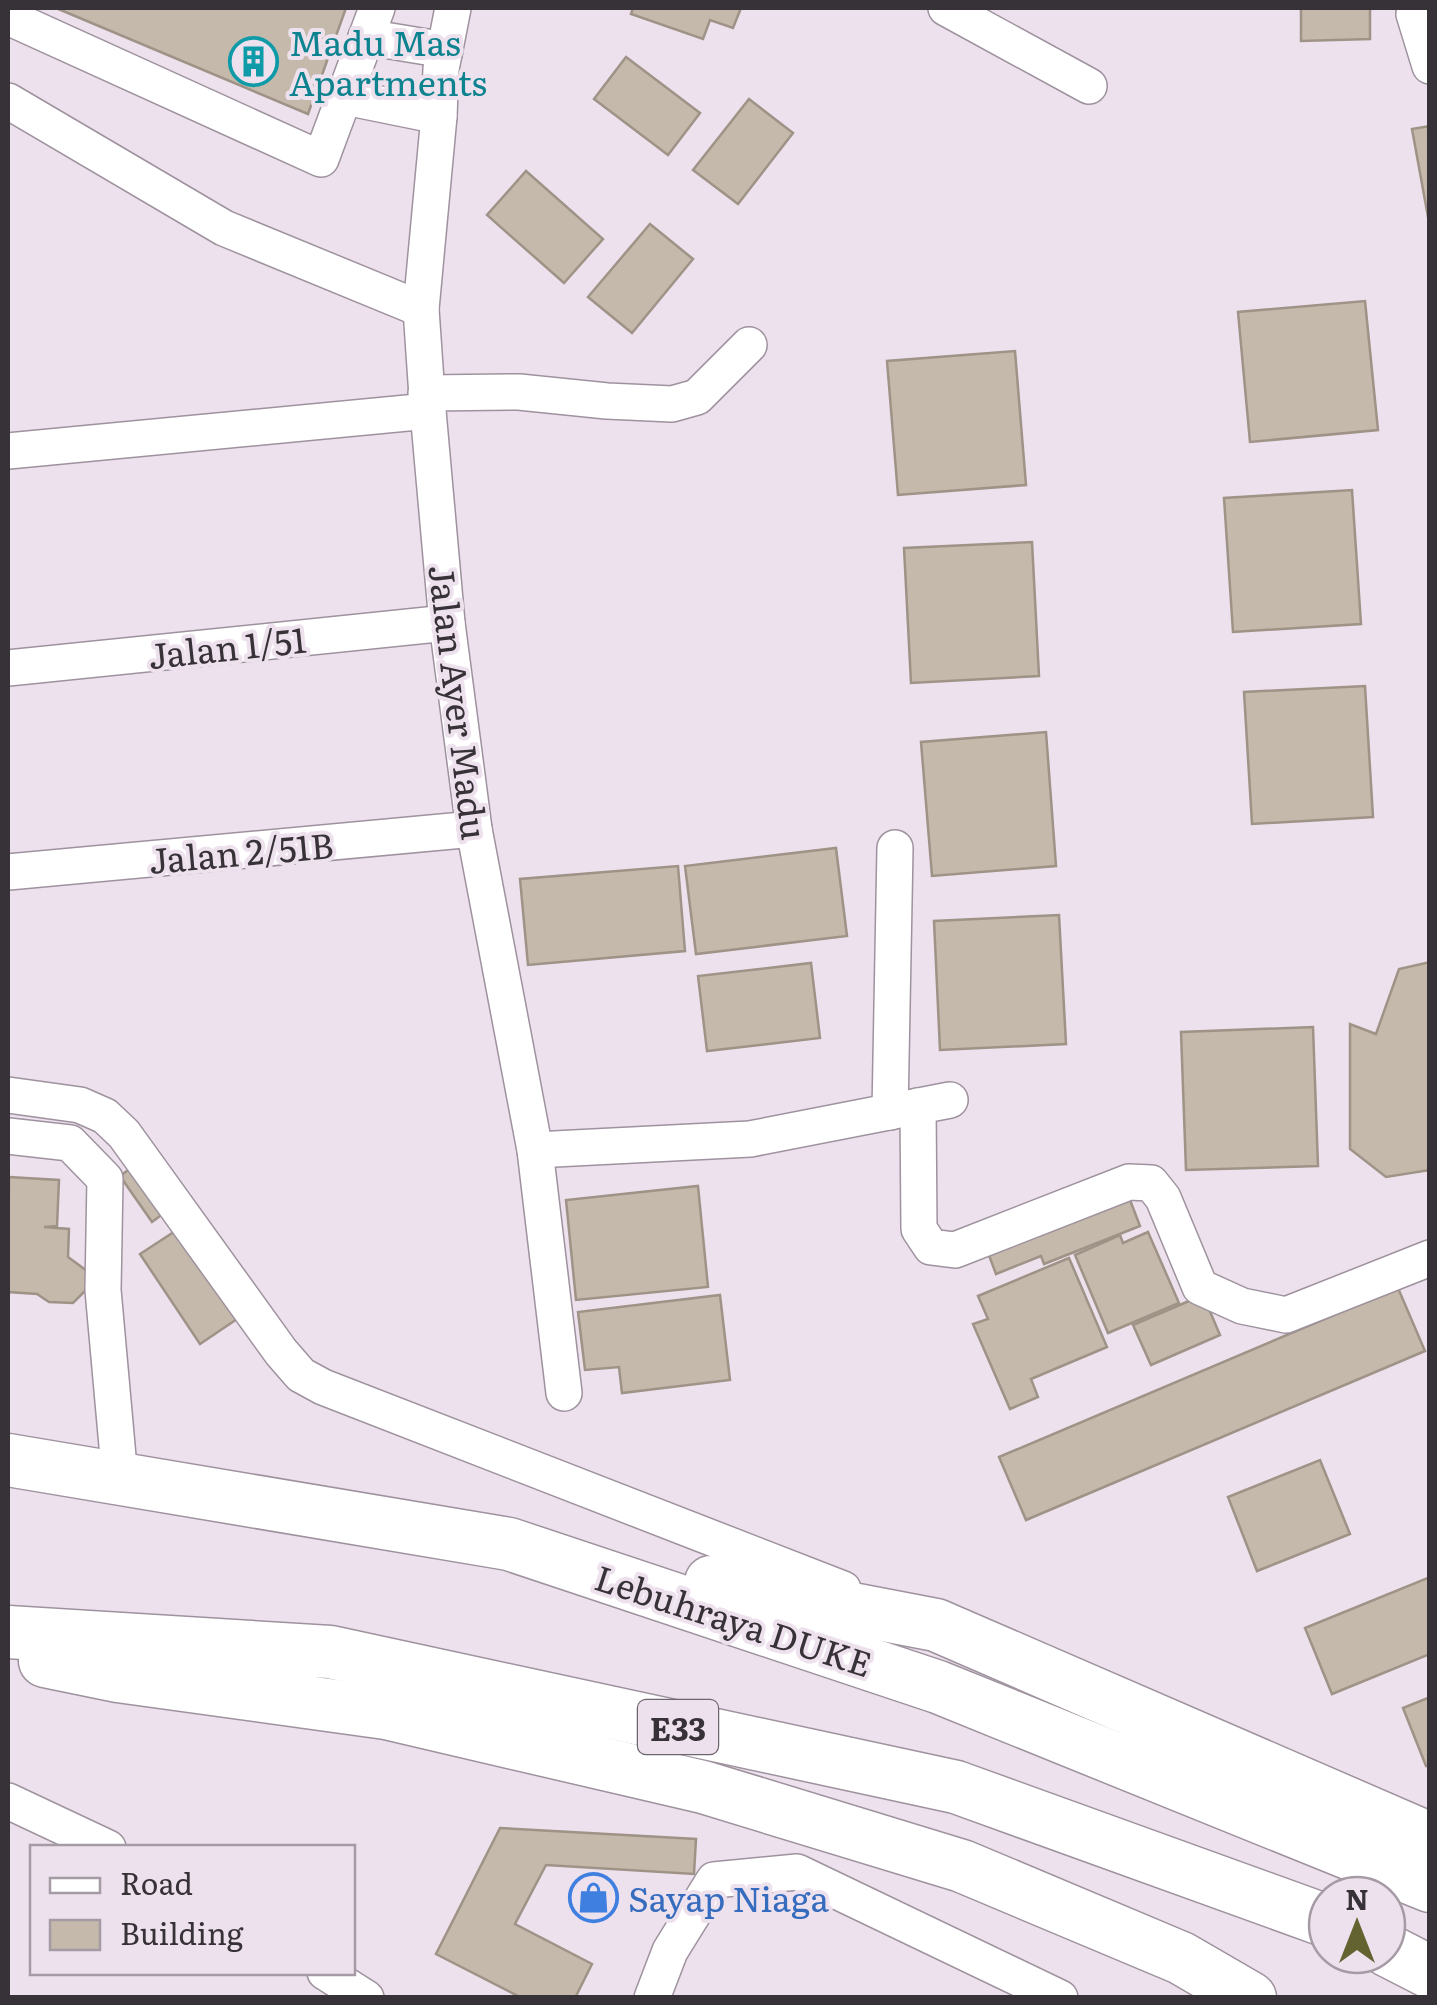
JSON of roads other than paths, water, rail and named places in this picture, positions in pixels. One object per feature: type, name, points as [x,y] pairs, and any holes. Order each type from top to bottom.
[{"type":"highway","name":"Lebuhraya DUKE","points":[[8,1460],[508,1544],[938,1687],[1430,1886]]},
{"type":"highway","points":[[508,1544],[936,1626],[1430,1838]]},
{"type":"highway","name":"E33","points":[[8,1632],[330,1652],[938,1782],[1307,1914]]},
{"type":"highway","points":[[8,1653],[118,1676],[386,1713],[703,1787],[962,1866],[1181,1958],[1250,1998]]},
{"type":"highway","points":[[1407,1960],[1430,1972]]},
{"type":"street","name":"Jalan Ayer Madu","points":[[452,8],[441,69],[421,309],[427,402],[447,623],[474,829],[535,1150],[564,1393]]},
{"type":"street","points":[[946,8],[1089,86]]},
{"type":"street","points":[[1417,8],[1414,14],[1430,66]]},
{"type":"street","points":[[8,17],[321,159],[371,22],[445,50]]},
{"type":"street","points":[[345,98],[440,116]]},
{"type":"street","points":[[8,101],[224,228],[421,309]]},
{"type":"street","points":[[8,451],[519,392],[672,404],[697,397],[748,345]]},
{"type":"street","name":"Jalan 1/51","points":[[8,668],[447,623]]},
{"type":"street","name":"Jalan 2/51B","points":[[8,872],[474,829]]},
{"type":"street","points":[[895,848],[919,1106],[919,1229],[931,1247],[954,1250],[1129,1182],[1150,1183],[1163,1198],[1200,1287],[1242,1306],[1286,1315],[1430,1258]]},
{"type":"street","points":[[8,1096],[80,1106],[105,1116],[124,1134],[301,1375],[323,1387],[936,1626]]},
{"type":"street","points":[[535,1150],[750,1138],[919,1106]]},
{"type":"street","points":[[8,1136],[70,1143],[105,1178],[104,1290],[120,1478]]},
{"type":"street","points":[[8,1801],[102,1845]]},
{"type":"street","points":[[652,1998],[670,1951],[714,1880],[797,1872],[1060,1998]]},
{"type":"street","points":[[330,1975],[366,1998]]},
{"type":"place","name":"Madu Mas Apartments","points":[[254,61]]},
{"type":"place","name":"Sayap Niaga","points":[[593,1897]]}]
